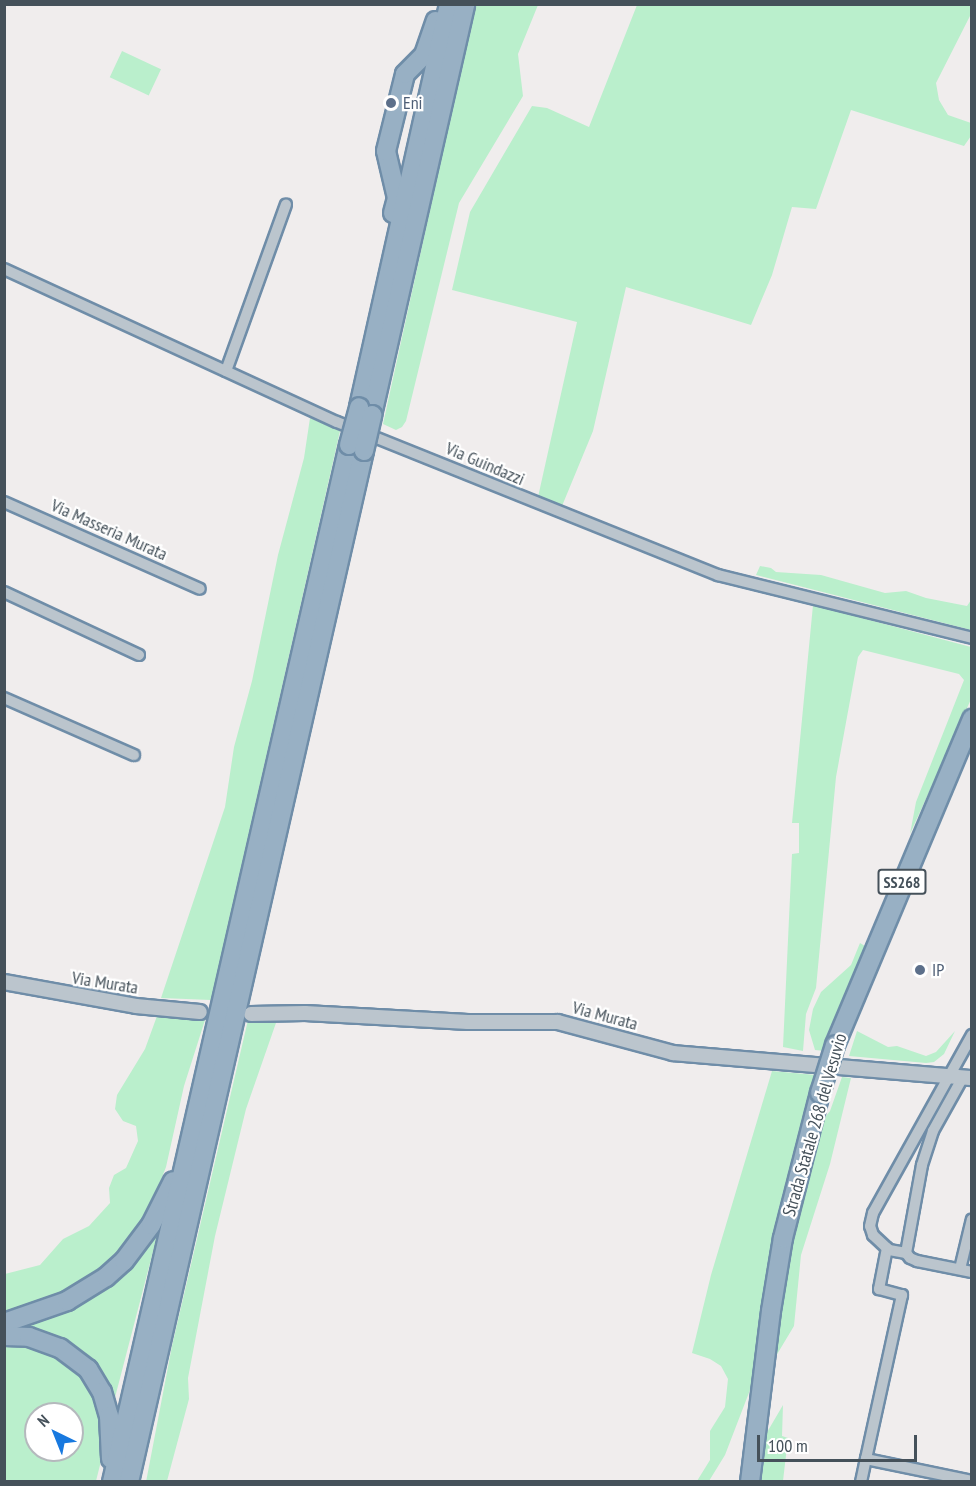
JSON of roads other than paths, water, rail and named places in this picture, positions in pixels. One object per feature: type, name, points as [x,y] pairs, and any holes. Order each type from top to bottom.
[{"type":"highway","points":[[383,303],[379,280],[397,198],[386,151],[405,74],[424,55],[434,31],[439,4]]},
{"type":"highway","points":[[366,411],[383,303],[449,4]]},
{"type":"highway","points":[[111,1482],[465,4]]},
{"type":"highway","points":[[129,1482],[357,448]]},
{"type":"highway","name":"Strada Statale 268 del Vesuvio","points":[[750,1482],[783,1238],[814,1114],[835,1045],[972,719]]},
{"type":"highway","points":[[4,1323],[68,1301],[87,1291],[124,1261],[161,1207],[191,1141]]},
{"type":"highway","points":[[4,1336],[29,1337],[60,1348],[88,1370],[102,1392],[110,1416],[111,1482]]},
{"type":"highway","points":[[138,1482],[153,1412],[152,1385]]},
{"type":"street","points":[[226,371],[286,204]]},
{"type":"street","name":"Via Guindazzi","points":[[4,269],[337,422],[718,575],[972,638]]},
{"type":"street","name":"Via Masseria Murata","points":[[4,502],[200,589]]},
{"type":"street","points":[[4,592],[139,655]]},
{"type":"street","points":[[4,698],[134,755]]},
{"type":"street","name":"Via Murata","points":[[4,982],[136,1006],[200,1012]]},
{"type":"street","name":"Via Murata","points":[[251,1014],[305,1013],[468,1022],[558,1022],[673,1053],[967,1078]]},
{"type":"street","points":[[972,1035],[873,1213],[870,1226],[873,1235],[887,1248],[906,1253],[917,1261],[966,1270],[972,1218]]},
{"type":"street","points":[[906,1253],[922,1165],[933,1131],[967,1078]]},
{"type":"street","points":[[861,1482],[902,1295],[879,1289],[887,1248]]},
{"type":"street","points":[[866,1460],[972,1481]]},
{"type":"place","name":"Eni","points":[[391,103]]},
{"type":"place","name":"IP","points":[[920,970]]}]
